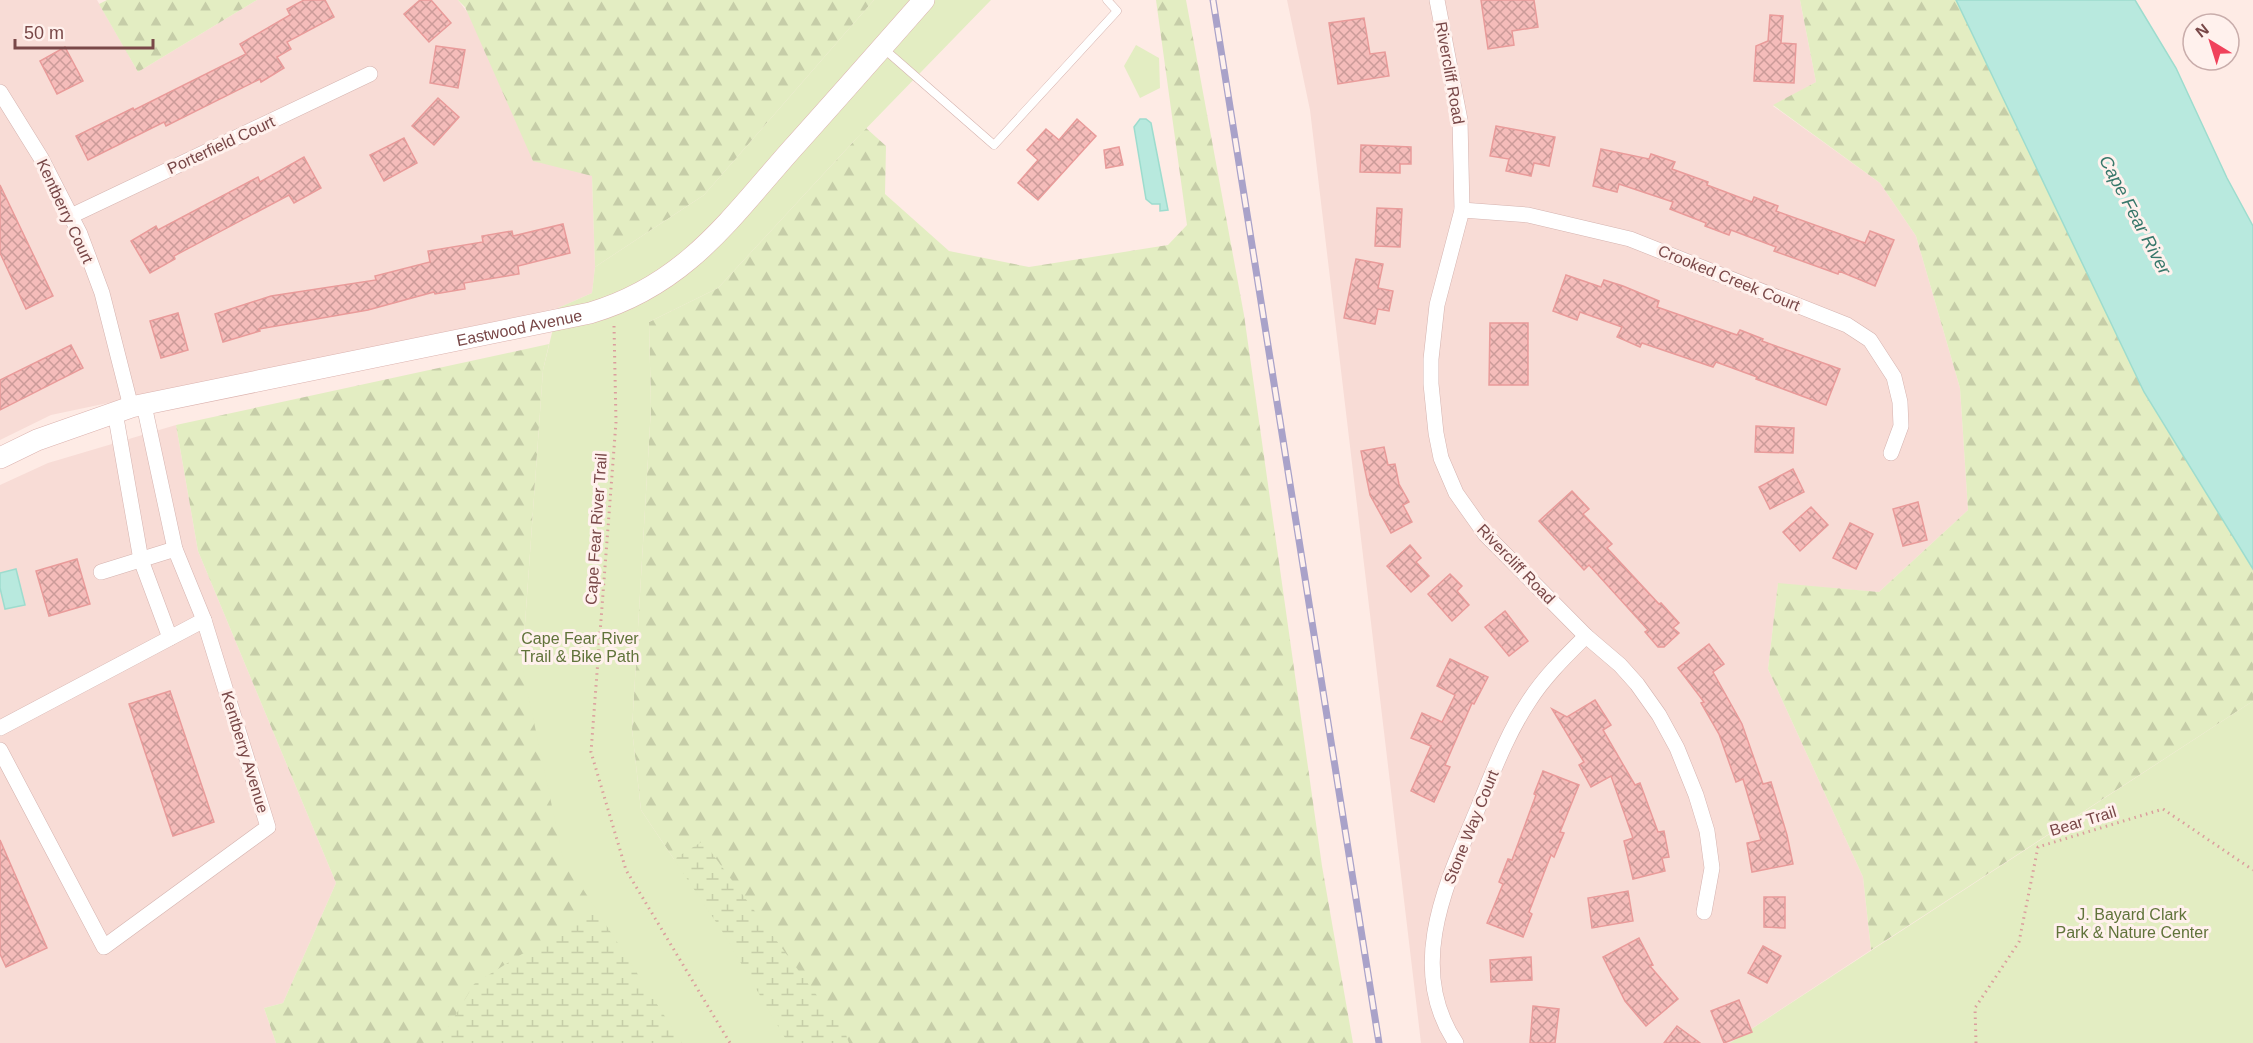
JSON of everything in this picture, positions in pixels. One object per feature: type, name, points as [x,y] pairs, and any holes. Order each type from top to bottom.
[{"type":"street","name":"Eastwood Avenue","points":[[0,458],[37,440],[130,408],[590,313],[614,306],[659,283],[718,234],[924,0]]},
{"type":"street","name":"Rivercliff Road","points":[[1437,0],[1460,120],[1462,210],[1437,305],[1431,359],[1434,417],[1442,458],[1456,493],[1485,534],[1586,636],[1620,665],[1659,715],[1677,748],[1696,795],[1712,855],[1711,880],[1704,912]]},
{"type":"street","name":"Porterfield Court","points":[[71,216],[370,74]]},
{"type":"street","name":"Kentberry Court","points":[[2,102],[21,123],[71,216],[102,293],[130,408]]},
{"type":"street","name":"Crooked Creek Court","points":[[1462,210],[1528,215],[1630,239],[1847,325],[1870,340],[1893,377],[1900,402],[1901,426],[1891,453]]},
{"type":"street","name":"Kentberry Avenue","points":[[0,750],[104,947],[268,827],[204,620],[175,549],[130,408]]},
{"type":"street","points":[[130,408],[141,560],[170,638]]},
{"type":"street","points":[[101,572],[175,549]]},
{"type":"street","points":[[0,728],[204,620]]},
{"type":"street","name":"Stone Way Court","points":[[1456,1043],[1440,1010],[1434,986],[1433,936],[1442,899],[1509,734],[1543,681],[1586,636]]},
{"type":"lane","points":[[882,47],[994,145],[1117,11],[1107,0]]},
{"type":"path","name":"Cape Fear River Trail","points":[[614,306],[616,422],[591,752],[626,870],[730,1043]]},
{"type":"path","name":"Bear Trail","points":[[1976,1043],[1975,1008],[2019,942],[2038,847],[2163,809],[2253,870]]},
{"type":"shaded area","points":[[0,0],[97,0],[138,72],[257,0],[458,0],[592,176],[595,267],[592,293],[558,308],[51,415],[0,440]]},
{"type":"shaded area","points":[[1287,0],[1800,0],[1816,82],[1773,106],[1880,183],[1916,236],[1960,388],[1968,510],[1879,592],[1778,584],[1768,669],[1863,877],[1871,950],[1730,1043],[1421,1043],[1310,110]]},
{"type":"shaded area","points":[[176,425],[198,551],[336,883],[283,1003],[264,1008],[276,1043],[0,1043],[0,485],[48,463]]},
{"type":"green space","points":[[107,0],[257,0],[138,72],[99,4]]},
{"type":"green space","points":[[458,0],[874,0],[704,195],[595,267],[592,176],[533,161],[465,7]]},
{"type":"green space","name":"Cape Fear River Trail & Bike Path","points":[[874,0],[991,0],[853,142],[718,288],[649,322],[651,408],[632,729],[641,810],[722,931],[788,1043],[682,1043],[563,858],[522,666],[543,370],[558,308],[592,293],[595,267],[704,195]]},
{"type":"green space","points":[[1156,0],[1186,0],[1244,315],[1322,866],[1353,1043],[788,1043],[722,931],[641,810],[632,729],[651,408],[649,322],[718,288],[866,128],[886,146],[885,194],[949,251],[1029,267],[1168,245],[1187,225]]},
{"type":"green space","points":[[1800,0],[1956,0],[2144,391],[2253,569],[2253,701],[1871,950],[1863,877],[1768,669],[1778,583],[1879,592],[1968,510],[1960,388],[1916,236],[1880,183],[1773,105],[1816,82]]},
{"type":"green space","points":[[1136,45],[1159,58],[1160,88],[1140,98],[1124,66]]},
{"type":"green space","points":[[549,344],[543,370],[522,666],[682,1043],[276,1043],[264,1008],[283,1003],[336,883],[198,551],[176,425]]},
{"type":"green space","name":"J. Bayard Clark Park & Nature Center","points":[[2253,701],[2253,1043],[1730,1043]]},
{"type":"green space","points":[[703,841],[846,1035],[849,1043],[439,1043],[474,984]]},
{"type":"water","name":"Cape Fear River","points":[[1956,0],[2135,0],[2176,68],[2227,178],[2253,226],[2253,569],[2144,392]]},
{"type":"water","points":[[1140,119],[1146,119],[1151,123],[1168,210],[1160,211],[1160,204],[1152,204],[1146,199],[1134,127]]},
{"type":"water","points":[[16,569],[25,605],[5,609],[0,588],[0,573]]},
{"type":"building","points":[[304,0],[325,0],[334,17],[287,42],[291,49],[277,57],[284,68],[261,82],[260,79],[166,126],[164,122],[88,160],[76,136],[246,54],[240,44],[290,15],[287,9]]},
{"type":"building","points":[[420,0],[431,0],[451,23],[429,42],[404,14]]},
{"type":"building","points":[[1481,0],[1534,0],[1538,27],[1512,31],[1514,45],[1488,49]]},
{"type":"building","points":[[1770,15],[1783,16],[1781,43],[1796,44],[1794,83],[1754,81],[1756,46],[1768,41]]},
{"type":"building","points":[[1364,18],[1370,54],[1385,52],[1389,76],[1338,84],[1329,23]]},
{"type":"building","points":[[436,46],[465,50],[458,88],[430,83]]},
{"type":"building","points":[[65,47],[83,81],[57,94],[40,61]]},
{"type":"building","points":[[438,98],[459,117],[434,145],[412,126]]},
{"type":"building","points":[[1077,119],[1096,136],[1038,200],[1018,183],[1038,160],[1027,150],[1046,129],[1059,140]]},
{"type":"building","points":[[1496,126],[1555,137],[1549,166],[1534,163],[1531,176],[1506,171],[1509,159],[1490,156]]},
{"type":"building","points":[[404,138],[417,163],[384,181],[370,155]]},
{"type":"building","points":[[1361,145],[1411,147],[1411,164],[1400,164],[1400,173],[1360,172]]},
{"type":"building","points":[[1119,147],[1123,165],[1106,168],[1104,150]]},
{"type":"building","points":[[1601,149],[1649,159],[1651,154],[1675,162],[1672,169],[1708,182],[1707,185],[1752,202],[1754,197],[1778,206],[1776,211],[1865,243],[1870,231],[1894,240],[1875,286],[1839,271],[1838,274],[1774,251],[1776,247],[1731,230],[1729,235],[1705,226],[1706,223],[1670,209],[1673,202],[1619,184],[1617,192],[1593,186]]},
{"type":"building","points":[[304,157],[321,188],[294,203],[289,195],[174,256],[175,259],[150,273],[131,241],[156,226],[158,230],[258,177],[260,182]]},
{"type":"building","points":[[0,185],[53,296],[26,309],[0,253]]},
{"type":"building","points":[[1377,208],[1402,209],[1400,247],[1375,246]]},
{"type":"building","points":[[563,224],[570,253],[518,266],[519,274],[464,283],[465,289],[435,294],[434,292],[368,310],[259,329],[260,331],[223,342],[215,314],[271,296],[376,280],[375,276],[430,262],[428,251],[483,242],[482,236],[512,231],[513,236]]},
{"type":"building","points":[[1356,259],[1383,264],[1378,288],[1393,291],[1389,311],[1378,309],[1375,324],[1344,318]]},
{"type":"building","points":[[1566,275],[1601,287],[1604,280],[1623,286],[1659,301],[1657,307],[1737,335],[1740,330],[1763,339],[1762,341],[1840,369],[1826,405],[1716,362],[1713,367],[1642,343],[1640,347],[1617,337],[1622,327],[1580,312],[1577,320],[1553,311]]},
{"type":"building","points":[[178,313],[188,350],[161,358],[150,321]]},
{"type":"building","points":[[1490,323],[1528,323],[1528,385],[1489,385]]},
{"type":"building","points":[[71,345],[83,368],[0,410],[0,380]]},
{"type":"building","points":[[1756,426],[1794,428],[1793,453],[1755,452]]},
{"type":"building","points":[[1384,447],[1388,465],[1395,464],[1399,484],[1409,502],[1403,505],[1412,522],[1391,533],[1370,495],[1361,451]]},
{"type":"building","points":[[1793,469],[1804,492],[1770,509],[1759,487]]},
{"type":"building","points":[[1572,491],[1589,509],[1583,514],[1612,544],[1607,548],[1679,623],[1673,628],[1679,633],[1664,647],[1658,647],[1645,632],[1648,630],[1589,565],[1584,570],[1539,521]]},
{"type":"building","points":[[1918,502],[1927,540],[1903,546],[1893,509]]},
{"type":"building","points":[[1811,507],[1828,525],[1800,551],[1783,532]]},
{"type":"building","points":[[1850,523],[1873,534],[1856,569],[1833,558]]},
{"type":"building","points":[[1410,545],[1421,558],[1416,562],[1429,576],[1411,592],[1387,566]]},
{"type":"building","points":[[77,559],[90,604],[49,616],[36,571]]},
{"type":"building","points":[[1450,574],[1462,586],[1457,591],[1469,605],[1452,621],[1428,594]]},
{"type":"building","points":[[1505,611],[1528,641],[1509,656],[1485,627]]},
{"type":"building","points":[[1709,644],[1724,664],[1713,672],[1742,724],[1763,784],[1771,782],[1793,864],[1752,872],[1747,843],[1761,840],[1743,779],[1736,782],[1719,734],[1701,703],[1704,702],[1678,668]]},
{"type":"building","points":[[1450,659],[1488,677],[1474,704],[1472,703],[1445,765],[1450,767],[1434,802],[1411,791],[1431,746],[1411,738],[1422,713],[1442,722],[1455,695],[1437,686]]},
{"type":"building","points":[[170,691],[214,822],[173,836],[129,704]]},
{"type":"building","points":[[1595,700],[1611,725],[1603,730],[1635,785],[1640,783],[1658,832],[1664,831],[1669,857],[1662,858],[1665,871],[1633,879],[1624,841],[1633,838],[1611,776],[1591,787],[1579,765],[1584,762],[1552,709],[1567,717]]},
{"type":"building","points":[[1543,771],[1579,785],[1560,832],[1564,833],[1554,857],[1551,855],[1529,912],[1532,914],[1523,937],[1487,923],[1503,884],[1499,882],[1508,859],[1512,860]]},
{"type":"building","points":[[0,840],[47,948],[6,967],[0,954]]},
{"type":"building","points":[[1628,891],[1633,921],[1592,928],[1588,898]]},
{"type":"building","points":[[1764,897],[1785,897],[1785,928],[1764,927]]},
{"type":"building","points":[[1639,938],[1653,965],[1650,966],[1678,999],[1646,1026],[1625,1001],[1603,957]]},
{"type":"building","points":[[1763,946],[1781,956],[1767,983],[1748,973]]},
{"type":"building","points":[[1531,957],[1532,980],[1491,982],[1490,960]]},
{"type":"building","points":[[1739,1000],[1752,1032],[1724,1043],[1711,1011]]},
{"type":"building","points":[[1533,1006],[1559,1009],[1555,1043],[1530,1043]]},
{"type":"building","points":[[1677,1026],[1700,1043],[1664,1043]]},
{"type":"railway","points":[[1213,0],[1379,1043]]}]
